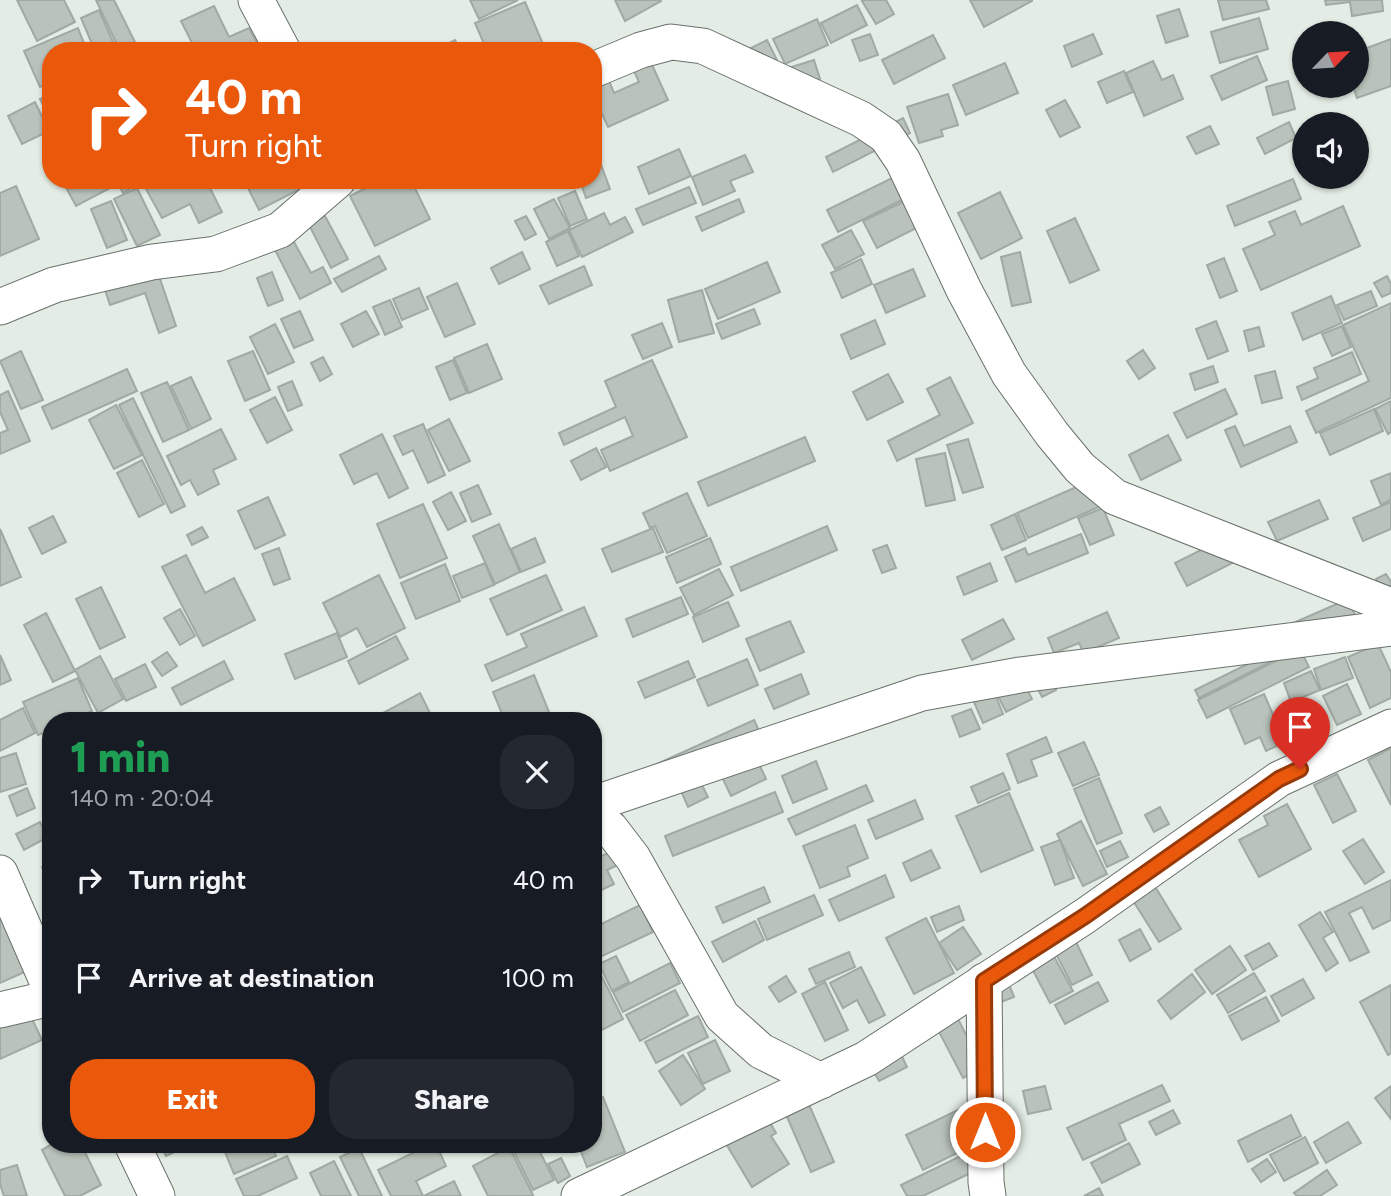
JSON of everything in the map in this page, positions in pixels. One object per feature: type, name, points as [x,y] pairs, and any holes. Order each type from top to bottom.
[{"type":"street","points":[[256,0],[278,42]]},
{"type":"street","points":[[602,66],[641,50],[671,42],[703,46],[861,119],[886,136],[903,161],[964,290],[1009,374],[1080,468],[1115,497],[1391,606]]},
{"type":"street","points":[[0,307],[54,285],[152,262],[216,254],[280,230],[328,189]]},
{"type":"street","points":[[602,800],[922,694],[1020,675],[1391,628]]},
{"type":"street","points":[[579,1196],[866,1059],[1085,916],[1279,779],[1391,727]]},
{"type":"street","points":[[602,824],[610,828],[633,858],[722,1016],[761,1051],[821,1081]]},
{"type":"street","points":[[0,873],[42,969]]},
{"type":"street","points":[[984,981],[988,1196]]},
{"type":"street","points":[[0,1010],[42,1000]]},
{"type":"street","points":[[136,1153],[158,1196]]},
{"type":"building","points":[[17,0],[64,0],[75,22],[37,41]]},
{"type":"building","points":[[96,0],[114,0],[135,42],[116,42]]},
{"type":"building","points":[[470,0],[518,0],[479,19]]},
{"type":"building","points":[[615,0],[660,0],[661,1],[625,21]]},
{"type":"building","points":[[886,0],[894,14],[876,24],[862,1]]},
{"type":"building","points":[[970,0],[1032,0],[1032,1],[984,27]]},
{"type":"building","points":[[1218,0],[1266,0],[1269,9],[1223,20]]},
{"type":"building","points":[[1325,0],[1382,0],[1383,11],[1352,16],[1350,2],[1326,5]]},
{"type":"building","points":[[525,2],[542,42],[483,42],[475,23]]},
{"type":"building","points":[[857,5],[867,25],[831,43],[821,23]]},
{"type":"building","points":[[214,6],[229,37],[249,28],[256,42],[192,42],[181,21]]},
{"type":"building","points":[[1179,9],[1188,36],[1166,43],[1157,16]]},
{"type":"building","points":[[99,10],[113,42],[91,42],[81,18]]},
{"type":"building","points":[[1259,18],[1268,49],[1220,63],[1211,32]]},
{"type":"building","points":[[817,19],[828,45],[785,64],[773,39]]},
{"type":"building","points":[[78,28],[83,42],[45,42]]},
{"type":"building","points":[[870,34],[878,55],[860,61],[852,40]]},
{"type":"building","points":[[1093,34],[1102,54],[1072,67],[1064,46]]},
{"type":"building","points":[[933,35],[945,58],[894,84],[882,60]]},
{"type":"building","points":[[1391,39],[1391,86],[1369,94],[1369,47]]},
{"type":"building","points":[[767,40],[777,60],[757,69],[747,50]]},
{"type":"building","points":[[42,43],[42,86],[40,87],[24,51]]},
{"type":"building","points":[[648,56],[668,100],[608,127],[602,114],[602,72],[605,71],[614,93],[639,82],[631,64]]},
{"type":"building","points":[[1257,56],[1267,80],[1222,100],[1211,76]]},
{"type":"building","points":[[814,60],[820,79],[789,90],[782,70]]},
{"type":"building","points":[[1153,61],[1162,80],[1173,75],[1183,99],[1144,116],[1126,73]]},
{"type":"building","points":[[1005,63],[1018,93],[966,115],[953,85]]},
{"type":"building","points":[[1124,71],[1133,92],[1107,103],[1098,82]]},
{"type":"building","points":[[1288,81],[1295,109],[1273,115],[1266,87]]},
{"type":"building","points":[[948,94],[958,125],[941,130],[943,136],[919,143],[907,107]]},
{"type":"building","points":[[1065,100],[1080,127],[1060,137],[1046,110]]},
{"type":"building","points":[[35,102],[42,116],[42,134],[22,144],[8,116]]},
{"type":"building","points":[[903,118],[910,133],[833,172],[826,157]]},
{"type":"building","points":[[1289,122],[1292,129],[1292,140],[1265,154],[1257,138]]},
{"type":"building","points":[[1210,126],[1219,144],[1196,154],[1187,137]]},
{"type":"building","points":[[679,149],[691,176],[649,194],[638,167]]},
{"type":"building","points":[[745,155],[753,172],[730,181],[735,191],[703,205],[692,177]]},
{"type":"building","points":[[602,167],[610,189],[586,198],[583,189],[602,189]]},
{"type":"building","points":[[892,178],[902,200],[838,232],[827,210]]},
{"type":"building","points":[[1292,179],[1292,189],[1297,189],[1301,199],[1235,226],[1227,206]]},
{"type":"building","points":[[16,186],[39,239],[0,256],[0,193]]},
{"type":"building","points":[[689,187],[696,203],[643,225],[636,209]]},
{"type":"building","points":[[67,189],[108,189],[76,206]]},
{"type":"building","points":[[137,189],[160,235],[137,246],[114,199]]},
{"type":"building","points":[[146,189],[210,189],[222,212],[199,223],[190,204],[162,218]]},
{"type":"building","points":[[248,189],[300,189],[259,210]]},
{"type":"building","points":[[364,189],[415,189],[430,219],[375,246],[350,196]]},
{"type":"building","points":[[575,191],[587,219],[570,226],[558,198]]},
{"type":"building","points":[[1000,192],[1022,238],[981,259],[958,213]]},
{"type":"building","points":[[913,197],[926,223],[877,248],[863,221]]},
{"type":"building","points":[[554,199],[570,228],[549,239],[534,209]]},
{"type":"building","points":[[739,199],[744,212],[702,231],[696,217]]},
{"type":"building","points":[[111,201],[127,240],[107,248],[91,209]]},
{"type":"building","points":[[1343,206],[1360,246],[1261,290],[1243,249],[1275,235],[1269,222],[1295,211],[1301,225]]},
{"type":"building","points":[[604,213],[610,225],[625,217],[633,232],[582,257],[569,230]]},
{"type":"building","points":[[325,216],[348,259],[331,268],[309,225]]},
{"type":"building","points":[[526,216],[536,234],[525,240],[515,221]]},
{"type":"building","points":[[1075,218],[1099,270],[1070,283],[1047,231]]},
{"type":"building","points":[[851,230],[864,254],[835,269],[822,245]]},
{"type":"building","points":[[288,231],[311,273],[323,267],[331,283],[300,299],[270,240]]},
{"type":"building","points":[[568,231],[579,256],[557,266],[546,242]]},
{"type":"building","points":[[522,252],[530,269],[499,284],[491,268]]},
{"type":"building","points":[[1020,252],[1031,302],[1012,306],[1001,257]]},
{"type":"building","points":[[379,256],[386,269],[342,292],[334,279]]},
{"type":"building","points":[[1224,258],[1237,291],[1220,298],[1207,265]]},
{"type":"building","points":[[861,259],[872,284],[842,298],[831,273]]},
{"type":"building","points":[[767,262],[780,292],[718,319],[705,289]]},
{"type":"building","points":[[155,264],[176,326],[159,333],[145,293],[110,305],[102,281]]},
{"type":"building","points":[[584,266],[592,285],[549,304],[540,286]]},
{"type":"building","points":[[913,269],[925,296],[886,313],[874,285]]},
{"type":"building","points":[[272,272],[283,300],[268,306],[257,278]]},
{"type":"building","points":[[1387,276],[1391,293],[1382,297],[1374,283]]},
{"type":"building","points":[[457,283],[475,324],[445,337],[427,297]]},
{"type":"building","points":[[419,288],[428,309],[402,320],[393,299]]},
{"type":"building","points":[[702,290],[714,333],[679,342],[668,300]]},
{"type":"building","points":[[1371,291],[1377,306],[1344,320],[1337,305]]},
{"type":"building","points":[[1331,296],[1342,323],[1303,340],[1292,313]]},
{"type":"building","points":[[390,300],[402,327],[385,335],[373,307]]},
{"type":"building","points":[[1391,303],[1391,398],[1316,433],[1306,411],[1369,381],[1343,325]]},
{"type":"building","points":[[754,309],[760,324],[722,339],[716,324]]},
{"type":"building","points":[[300,311],[313,340],[294,348],[281,319]]},
{"type":"building","points":[[366,311],[379,334],[353,347],[341,324]]},
{"type":"building","points":[[875,320],[885,344],[851,359],[841,335]]},
{"type":"building","points":[[1216,321],[1228,351],[1208,359],[1196,329]]},
{"type":"building","points":[[662,323],[672,347],[643,359],[632,335]]},
{"type":"building","points":[[275,324],[294,362],[268,374],[250,337]]},
{"type":"building","points":[[1342,326],[1351,347],[1332,356],[1322,334]]},
{"type":"building","points":[[1259,327],[1264,346],[1249,351],[1244,331]]},
{"type":"building","points":[[487,344],[502,379],[469,393],[454,358]]},
{"type":"building","points":[[1143,350],[1155,368],[1139,379],[1127,361]]},
{"type":"building","points":[[21,351],[43,400],[21,409],[0,361]]},
{"type":"building","points":[[253,351],[270,390],[245,401],[228,361]]},
{"type":"building","points":[[1352,352],[1361,374],[1302,400],[1297,387],[1318,378],[1314,368]]},
{"type":"building","points":[[323,357],[332,374],[320,381],[311,363]]},
{"type":"building","points":[[453,360],[467,393],[450,400],[436,367]]},
{"type":"building","points":[[652,360],[687,437],[610,471],[601,450],[633,436],[625,417],[564,445],[559,433],[616,407],[605,381]]},
{"type":"building","points":[[1213,366],[1218,382],[1195,390],[1190,374]]},
{"type":"building","points":[[127,369],[137,391],[52,429],[42,407]]},
{"type":"building","points":[[1275,371],[1282,398],[1262,403],[1255,376]]},
{"type":"building","points":[[888,374],[903,402],[867,420],[853,392]]},
{"type":"building","points":[[191,377],[211,419],[191,429],[171,386]]},
{"type":"building","points":[[950,377],[973,423],[897,461],[888,441],[940,415],[927,389]]},
{"type":"building","points":[[292,381],[302,405],[288,411],[278,387]]},
{"type":"building","points":[[167,382],[189,430],[163,442],[141,393]]},
{"type":"building","points":[[1225,389],[1237,414],[1187,438],[1174,413]]},
{"type":"building","points":[[8,391],[30,441],[0,454],[0,433],[8,430],[0,412],[0,395]]},
{"type":"building","points":[[275,397],[292,430],[267,443],[250,410]]},
{"type":"building","points":[[133,398],[185,506],[171,513],[119,405]]},
{"type":"building","points":[[1391,401],[1391,432],[1388,434],[1375,409]]},
{"type":"building","points":[[116,405],[142,455],[114,469],[89,420]]},
{"type":"building","points":[[1374,409],[1383,431],[1330,455],[1320,433]]},
{"type":"building","points":[[449,419],[470,461],[449,471],[428,430]]},
{"type":"building","points":[[423,424],[445,475],[428,483],[413,450],[403,455],[394,436]]},
{"type":"building","points":[[1235,426],[1244,446],[1290,426],[1297,442],[1241,467],[1225,430]]},
{"type":"building","points":[[221,429],[236,459],[213,470],[219,484],[198,495],[190,480],[181,485],[167,456]]},
{"type":"building","points":[[382,434],[408,488],[389,498],[377,473],[354,484],[340,455]]},
{"type":"building","points":[[1168,435],[1181,460],[1141,480],[1129,455]]},
{"type":"building","points":[[805,437],[815,461],[708,506],[698,482]]},
{"type":"building","points":[[968,439],[983,487],[963,493],[947,445]]},
{"type":"building","points":[[596,448],[606,467],[581,480],[571,461]]},
{"type":"building","points":[[945,453],[955,500],[926,506],[916,459]]},
{"type":"building","points":[[142,460],[164,504],[139,517],[117,473]]},
{"type":"building","points":[[1391,473],[1391,500],[1381,505],[1371,481]]},
{"type":"building","points":[[1090,481],[1101,506],[1028,538],[1017,513]]},
{"type":"building","points":[[478,485],[491,514],[472,522],[460,493]]},
{"type":"building","points":[[451,492],[466,521],[448,530],[433,502]]},
{"type":"building","points":[[687,493],[707,536],[667,553],[655,526],[650,528],[643,513]]},
{"type":"building","points":[[268,497],[285,535],[255,549],[238,511]]},
{"type":"building","points":[[1319,500],[1328,519],[1277,541],[1268,522]]},
{"type":"building","points":[[1391,502],[1391,529],[1363,541],[1353,518]]},
{"type":"building","points":[[423,504],[447,558],[400,578],[377,524]]},
{"type":"building","points":[[1103,508],[1114,535],[1090,545],[1078,518]]},
{"type":"building","points":[[1015,514],[1026,540],[1002,550],[991,525]]},
{"type":"building","points":[[53,516],[66,542],[42,554],[29,528]]},
{"type":"building","points":[[499,524],[520,572],[495,584],[473,536]]},
{"type":"building","points":[[827,526],[837,550],[741,591],[731,567]]},
{"type":"building","points":[[202,527],[208,537],[192,545],[187,535]]},
{"type":"building","points":[[653,528],[663,552],[612,572],[602,549]]},
{"type":"building","points":[[0,529],[21,577],[0,586]]},
{"type":"building","points":[[1081,534],[1088,553],[1016,582],[1005,557],[1025,548],[1028,555]]},
{"type":"building","points":[[1227,537],[1238,560],[1187,586],[1175,563]]},
{"type":"building","points":[[535,538],[545,562],[521,572],[511,549]]},
{"type":"building","points":[[710,538],[721,564],[677,583],[666,557]]},
{"type":"building","points":[[887,545],[896,568],[882,573],[873,550]]},
{"type":"building","points":[[279,548],[290,579],[274,585],[262,554]]},
{"type":"building","points":[[186,555],[205,593],[234,578],[255,620],[203,646],[162,567]]},
{"type":"building","points":[[485,563],[494,585],[462,598],[453,576]]},
{"type":"building","points":[[990,563],[997,581],[964,595],[957,577]]},
{"type":"building","points":[[445,564],[460,601],[416,619],[401,583]]},
{"type":"building","points":[[719,569],[733,595],[694,615],[680,588]]},
{"type":"building","points":[[1386,574],[1391,582],[1389,605],[1376,579]]},
{"type":"building","points":[[379,575],[405,628],[367,647],[357,628],[340,637],[323,603]]},
{"type":"building","points":[[546,575],[562,610],[507,635],[490,599]]},
{"type":"building","points":[[101,587],[125,637],[100,649],[76,599]]},
{"type":"building","points":[[681,597],[688,614],[633,637],[626,619]]},
{"type":"building","points":[[1348,599],[1355,615],[1291,624]]},
{"type":"building","points":[[728,602],[739,626],[703,642],[693,617]]},
{"type":"building","points":[[584,607],[597,636],[492,681],[485,665],[527,647],[521,634]]},
{"type":"building","points":[[180,609],[195,636],[180,645],[164,618]]},
{"type":"building","points":[[1107,612],[1119,638],[1084,653],[1079,643],[1054,653],[1048,638]]},
{"type":"building","points":[[46,613],[75,671],[53,682],[24,625]]},
{"type":"building","points":[[1003,619],[1014,639],[972,660],[962,640]]},
{"type":"building","points":[[790,621],[804,652],[760,671],[746,639]]},
{"type":"building","points":[[337,633],[347,657],[295,679],[285,654]]},
{"type":"building","points":[[396,636],[408,659],[359,684],[348,661]]},
{"type":"building","points":[[1295,639],[1309,667],[1207,718],[1198,700],[1276,661],[1272,651]]},
{"type":"building","points":[[1378,644],[1391,672],[1391,698],[1370,708],[1348,657]]},
{"type":"building","points":[[167,652],[177,666],[162,676],[152,662]]},
{"type":"building","points":[[1270,653],[1274,660],[1199,698],[1195,690]]},
{"type":"building","points":[[0,655],[11,680],[0,685]]},
{"type":"building","points":[[100,656],[123,699],[97,712],[75,670]]},
{"type":"building","points":[[1345,657],[1353,678],[1321,690],[1314,669]]},
{"type":"building","points":[[747,659],[758,685],[708,706],[697,680]]},
{"type":"building","points":[[224,661],[233,679],[181,705],[172,688]]},
{"type":"building","points":[[688,661],[695,677],[645,698],[638,682]]},
{"type":"building","points":[[145,664],[156,687],[126,701],[115,679]]},
{"type":"building","points":[[1044,667],[1056,690],[1042,697],[1030,674]]},
{"type":"building","points":[[1311,671],[1320,690],[1291,702],[1284,683]]},
{"type":"building","points":[[801,674],[809,694],[774,709],[765,689]]},
{"type":"building","points":[[534,675],[549,712],[501,712],[493,692]]},
{"type":"building","points":[[78,678],[92,711],[42,712],[42,733],[38,735],[23,702]]},
{"type":"building","points":[[1023,681],[1032,699],[1006,712],[997,694]]},
{"type":"building","points":[[1347,684],[1361,714],[1337,725],[1323,696]]},
{"type":"building","points":[[420,693],[430,712],[385,712]]},
{"type":"building","points":[[995,694],[1003,714],[983,723],[974,702]]},
{"type":"building","points":[[1264,694],[1285,742],[1266,751],[1260,737],[1245,744],[1230,709]]},
{"type":"building","points":[[23,708],[35,733],[0,751],[0,720]]},
{"type":"building","points":[[971,709],[980,729],[960,737],[952,716]]},
{"type":"building","points":[[1297,719],[1305,735],[1287,744],[1279,727]]},
{"type":"building","points":[[754,720],[766,746],[650,767]]},
{"type":"building","points":[[1046,737],[1052,752],[1031,760],[1037,776],[1018,783],[1007,754]]},
{"type":"building","points":[[1084,742],[1099,775],[1073,786],[1058,753]]},
{"type":"building","points":[[1391,748],[1391,805],[1368,760]]},
{"type":"building","points":[[16,753],[26,784],[0,792],[0,758]]},
{"type":"building","points":[[755,755],[766,779],[731,796],[719,771]]},
{"type":"building","points":[[816,761],[827,789],[793,803],[782,776]]},
{"type":"building","points":[[1003,773],[1010,789],[978,803],[971,787]]},
{"type":"building","points":[[1337,774],[1356,811],[1333,823],[1314,785]]},
{"type":"building","points":[[1099,778],[1122,833],[1097,844],[1074,789]]},
{"type":"building","points":[[700,781],[708,797],[688,807],[681,791]]},
{"type":"building","points":[[866,785],[873,801],[796,835],[788,819]]},
{"type":"building","points":[[27,788],[35,808],[17,816],[9,796]]},
{"type":"building","points":[[775,792],[783,812],[673,856],[665,836]]},
{"type":"building","points":[[1009,793],[1033,850],[981,872],[956,816]]},
{"type":"building","points":[[915,800],[923,819],[876,839],[868,820]]},
{"type":"building","points":[[1287,804],[1311,849],[1259,877],[1239,840],[1268,825],[1264,816]]},
{"type":"building","points":[[1160,807],[1169,824],[1154,832],[1145,815]]},
{"type":"building","points":[[1081,821],[1107,874],[1083,886],[1057,834]]},
{"type":"building","points":[[40,822],[42,826],[42,840],[24,850],[16,834]]},
{"type":"building","points":[[855,825],[868,858],[847,867],[850,876],[820,888],[803,846]]},
{"type":"building","points":[[1363,839],[1384,872],[1365,884],[1343,851]]},
{"type":"building","points":[[1060,840],[1074,878],[1055,885],[1041,847]]},
{"type":"building","points":[[1120,841],[1128,857],[1107,867],[1100,851]]},
{"type":"building","points":[[617,849],[624,862],[607,870],[614,884],[602,890],[602,856]]},
{"type":"building","points":[[931,850],[940,868],[911,881],[903,863]]},
{"type":"building","points":[[885,875],[894,897],[839,921],[829,900]]},
{"type":"building","points":[[1391,880],[1391,920],[1373,929],[1362,907],[1349,913],[1369,952],[1350,961],[1325,912]]},
{"type":"building","points":[[1154,885],[1181,929],[1159,942],[1132,899]]},
{"type":"building","points":[[764,887],[770,902],[723,923],[716,907]]},
{"type":"building","points":[[814,895],[823,915],[767,940],[758,919]]},
{"type":"building","points":[[640,905],[653,932],[602,956],[602,924]]},
{"type":"building","points":[[959,906],[964,920],[937,932],[931,917]]},
{"type":"building","points":[[0,910],[27,971],[0,983]]},
{"type":"building","points":[[1320,912],[1333,932],[1323,938],[1338,963],[1326,971],[1299,925]]},
{"type":"building","points":[[926,918],[954,973],[914,994],[886,938]]},
{"type":"building","points":[[755,921],[764,940],[723,962],[712,942]]},
{"type":"building","points":[[963,927],[981,954],[957,970],[939,943]]},
{"type":"building","points":[[1140,929],[1151,949],[1130,961],[1119,940]]},
{"type":"building","points":[[1075,940],[1092,975],[1072,985],[1054,950]]},
{"type":"building","points":[[1269,943],[1277,956],[1253,970],[1245,956]]},
{"type":"building","points":[[1230,946],[1246,970],[1212,994],[1195,970]]},
{"type":"building","points":[[1051,951],[1073,991],[1050,1003],[1029,963]]},
{"type":"building","points":[[849,952],[855,967],[816,984],[809,969]]},
{"type":"building","points":[[616,956],[629,982],[612,991],[602,970],[602,963]]},
{"type":"building","points":[[670,963],[680,983],[623,1012],[613,992]]},
{"type":"building","points":[[861,967],[885,1015],[869,1023],[857,1000],[843,1008],[830,983]]},
{"type":"building","points":[[1254,973],[1265,991],[1228,1013],[1217,995]]},
{"type":"building","points":[[1192,974],[1205,992],[1171,1019],[1158,1001]]},
{"type":"building","points":[[786,976],[796,992],[779,1002],[769,987]]},
{"type":"building","points":[[602,977],[623,1019],[602,1030]]},
{"type":"building","points":[[1303,979],[1314,998],[1282,1016],[1271,996]]},
{"type":"building","points":[[825,982],[848,1030],[825,1041],[802,994]]},
{"type":"building","points":[[1098,982],[1108,1001],[1065,1024],[1055,1005]]},
{"type":"building","points":[[1009,984],[1014,997],[981,1010]]},
{"type":"building","points":[[1391,985],[1391,1053],[1388,1055],[1360,1002]]},
{"type":"building","points":[[675,990],[688,1015],[640,1041],[626,1015]]},
{"type":"building","points":[[1266,997],[1279,1021],[1242,1040],[1229,1016]]},
{"type":"building","points":[[28,1010],[42,1040],[0,1059],[0,1022]]},
{"type":"building","points":[[955,1013],[983,1068],[963,1078],[935,1024]]},
{"type":"building","points":[[698,1016],[708,1037],[656,1063],[645,1042]]},
{"type":"building","points":[[715,1040],[730,1071],[703,1084],[688,1053]]},
{"type":"building","points":[[899,1050],[907,1067],[879,1081],[870,1065]]},
{"type":"building","points":[[683,1055],[705,1089],[681,1105],[659,1071]]},
{"type":"building","points":[[1162,1085],[1170,1101],[1119,1124],[1126,1140],[1083,1160],[1067,1128]]},
{"type":"building","points":[[1045,1086],[1051,1109],[1028,1114],[1023,1091]]},
{"type":"building","points":[[1391,1086],[1391,1119],[1375,1098]]},
{"type":"building","points":[[602,1097],[625,1152],[587,1167],[582,1153],[602,1153]]},
{"type":"building","points":[[807,1100],[834,1162],[811,1172],[784,1110]]},
{"type":"building","points":[[960,1109],[977,1143],[923,1170],[906,1135]]},
{"type":"building","points":[[1173,1110],[1180,1123],[1156,1135],[1149,1122]]},
{"type":"building","points":[[1291,1115],[1301,1136],[1248,1162],[1238,1141]]},
{"type":"building","points":[[766,1116],[776,1133],[771,1136],[789,1164],[752,1187],[725,1142]]},
{"type":"building","points":[[1348,1122],[1361,1143],[1326,1163],[1314,1142]]},
{"type":"building","points":[[1305,1137],[1318,1163],[1284,1181],[1270,1155]]},
{"type":"building","points":[[1129,1143],[1140,1164],[1102,1183],[1091,1163]]},
{"type":"building","points":[[973,1150],[981,1168],[923,1196],[907,1196],[901,1185]]},
{"type":"building","points":[[44,1153],[85,1153],[101,1185],[80,1196],[65,1196]]},
{"type":"building","points":[[225,1153],[275,1153],[276,1156],[234,1174]]},
{"type":"building","points":[[348,1153],[361,1153],[382,1196],[359,1196],[340,1157]]},
{"type":"building","points":[[413,1153],[440,1153],[446,1166],[416,1181],[423,1196],[391,1196],[378,1170]]},
{"type":"building","points":[[498,1153],[512,1153],[533,1195],[488,1196],[473,1166]]},
{"type":"building","points":[[514,1153],[540,1153],[554,1180],[533,1190]]},
{"type":"building","points":[[287,1156],[297,1178],[258,1196],[244,1196],[236,1179]]},
{"type":"building","points":[[561,1158],[570,1176],[558,1183],[548,1164]]},
{"type":"building","points":[[1267,1159],[1276,1172],[1261,1182],[1252,1169]]},
{"type":"building","points":[[334,1161],[351,1196],[321,1196],[310,1173]]},
{"type":"building","points":[[17,1165],[27,1196],[4,1196],[0,1184],[0,1170]]},
{"type":"building","points":[[1327,1170],[1337,1185],[1320,1196],[1297,1196],[1294,1193]]},
{"type":"building","points":[[454,1181],[461,1196],[424,1196]]},
{"type":"building","points":[[1099,1188],[1103,1196],[1084,1196]]},
{"type":"route","points":[[985,1132],[984,981],[1085,916],[1279,779],[1300,769]]}]
